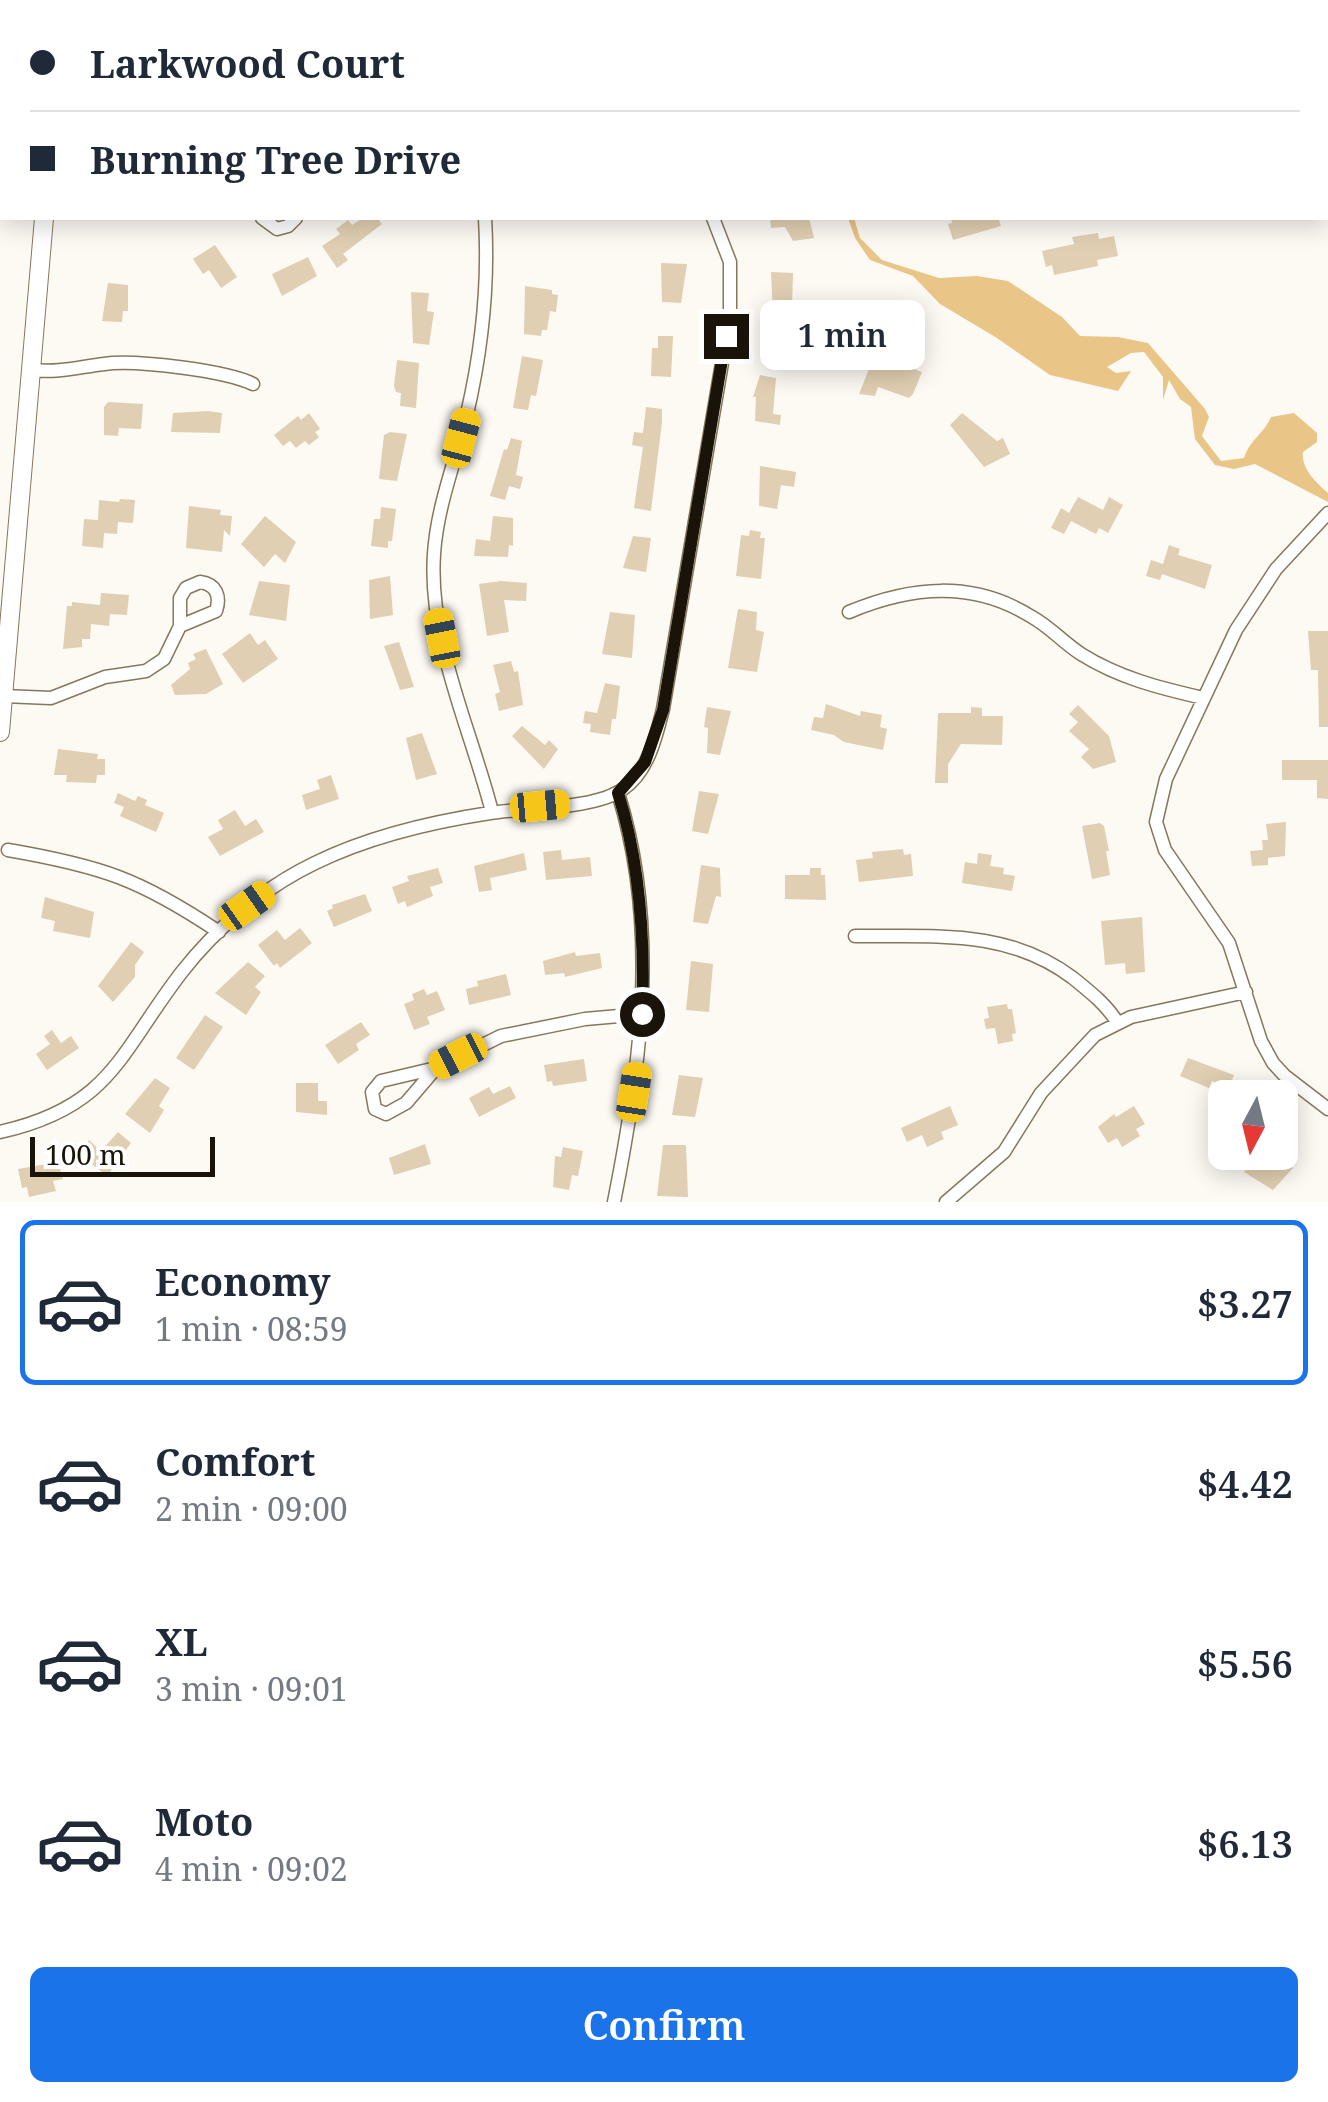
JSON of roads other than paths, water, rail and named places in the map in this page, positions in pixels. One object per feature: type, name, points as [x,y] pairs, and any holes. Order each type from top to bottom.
[{"type":"street","points":[[0,732],[44,220]]},
{"type":"street","points":[[265,220],[276,229],[294,220]]},
{"type":"street","points":[[485,220],[486,276],[479,354],[443,502],[433,571],[442,638],[492,812]]},
{"type":"street","points":[[0,1132],[52,1117],[96,1090],[129,1052],[182,972],[219,932],[247,906],[314,863],[399,833],[492,812],[590,801],[618,793],[645,762],[663,710],[731,302],[730,262],[713,220]]},
{"type":"street","points":[[32,370],[57,372],[126,364],[236,376],[252,384]]},
{"type":"street","points":[[1328,513],[1262,586],[1166,779],[1156,822],[1165,850],[1229,943],[1261,1041],[1274,1063],[1328,1109]]},
{"type":"street","points":[[849,612],[913,591],[956,590],[983,596],[1022,610],[1080,654],[1114,672],[1203,698]]},
{"type":"street","points":[[4,696],[51,698],[105,677],[146,672],[164,658],[180,626]]},
{"type":"street","points":[[614,1202],[642,1014],[640,912],[630,837],[618,793]]},
{"type":"street","points":[[8,850],[117,873],[171,900],[219,932]]},
{"type":"street","points":[[855,936],[957,938],[1024,948],[1079,983],[1105,1005],[1116,1022]]},
{"type":"street","points":[[946,1202],[1004,1152],[1041,1093],[1095,1035],[1116,1022],[1246,992]]},
{"type":"street","points":[[436,1068],[398,1110],[386,1114],[375,1109],[372,1092],[381,1080],[436,1068],[501,1036],[585,1019],[642,1014]]}]
